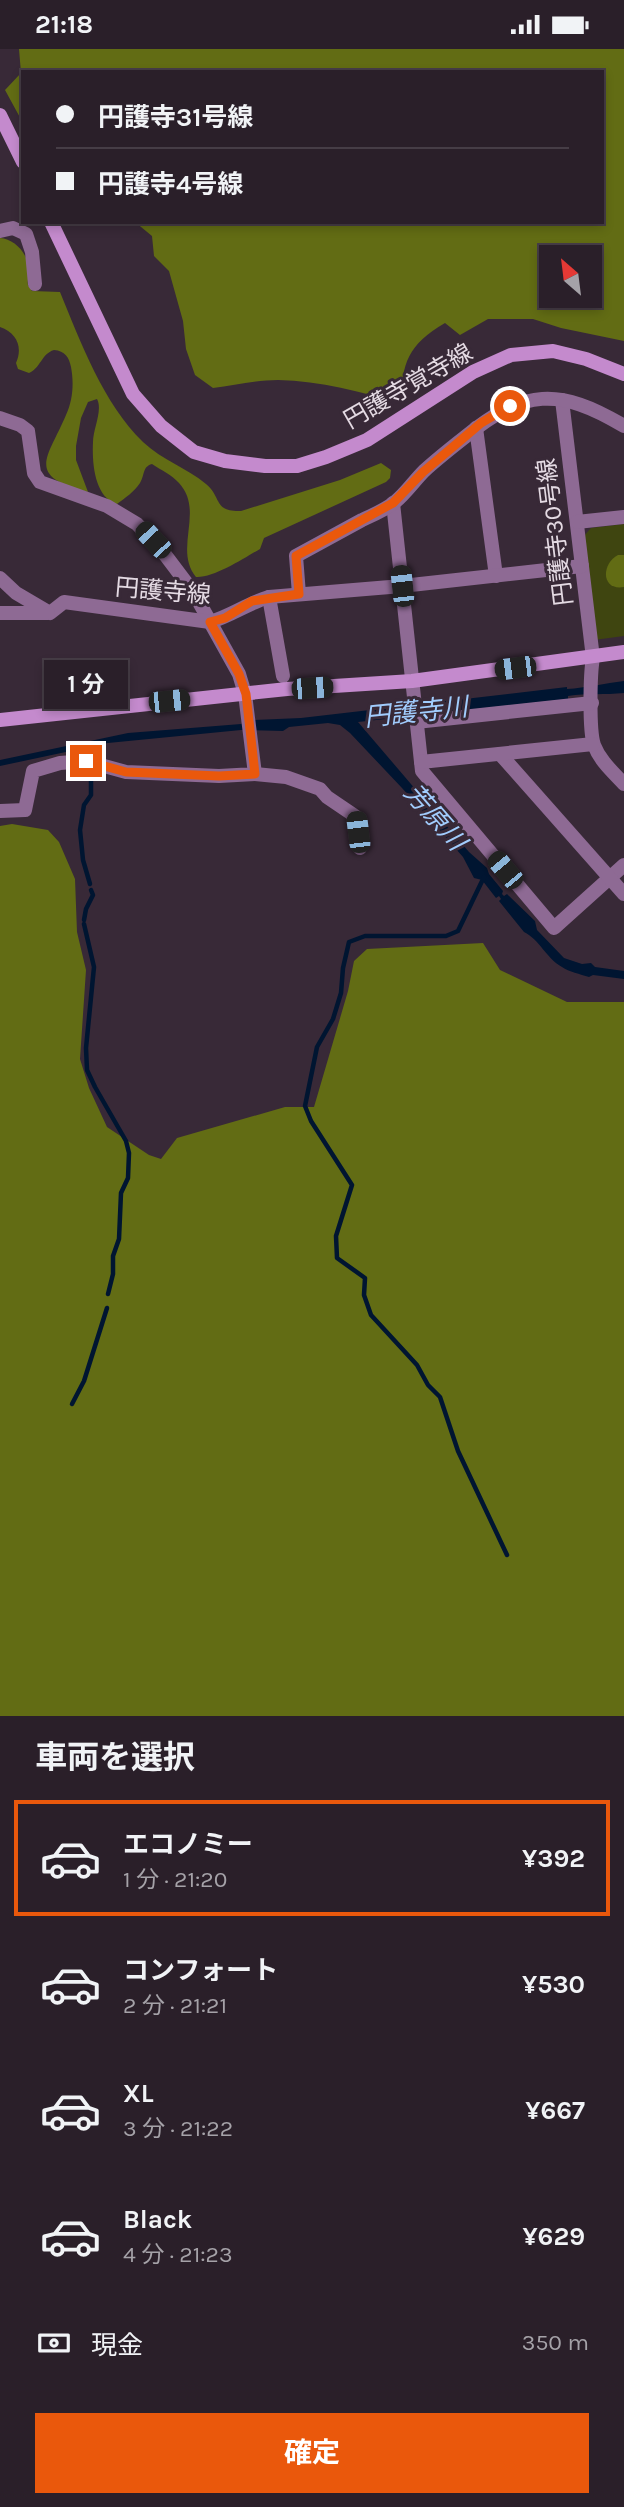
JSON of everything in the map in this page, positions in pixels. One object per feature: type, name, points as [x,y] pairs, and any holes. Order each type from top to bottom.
[{"type":"street","points":[[0,115],[3,132],[21,159]]},
{"type":"street","name":"円護寺覚寺線","points":[[52,224],[133,394],[161,426],[194,452],[225,461],[265,466],[297,466],[326,457],[367,440],[473,372],[511,355],[552,351],[586,359],[624,374]]},
{"type":"street","points":[[0,231],[13,228],[26,234],[32,252],[35,284]]},
{"type":"street","points":[[299,594],[296,556],[393,503],[423,472],[498,412],[524,401],[545,398],[593,408],[624,426]]},
{"type":"street","name":"円護寺30号線","points":[[562,400],[578,522],[591,665],[593,744]]},
{"type":"street","points":[[0,418],[28,431],[34,473],[40,482],[107,506],[137,524],[163,552],[194,593],[239,674],[246,694],[255,774]]},
{"type":"street","points":[[476,428],[496,576]]},
{"type":"street","points":[[393,503],[422,771],[554,928],[624,865]]},
{"type":"street","points":[[578,522],[624,517]]},
{"type":"street","name":"円護寺線","points":[[0,613],[50,613],[64,602],[210,622],[225,618],[252,601],[270,597],[402,586],[582,566]]},
{"type":"street","points":[[0,579],[16,593],[50,613]]},
{"type":"street","points":[[270,597],[283,676]]},
{"type":"street","points":[[0,720],[246,694],[412,686],[591,665],[624,652]]},
{"type":"street","points":[[416,722],[592,700]]},
{"type":"street","points":[[421,762],[593,744],[605,764],[624,784]]},
{"type":"street","points":[[500,754],[624,894]]},
{"type":"street","points":[[0,811],[26,810],[33,771],[60,763],[86,761],[126,772],[286,777],[320,789],[355,816],[359,848]]},
{"type":"green space","points":[[19,49],[624,49],[624,341],[561,328],[533,319],[488,319],[460,335],[445,323],[423,339],[410,356],[403,376],[401,403],[310,382],[278,380],[213,388],[195,375],[186,349],[183,321],[169,271],[154,256],[152,236],[137,224],[604,224],[604,70],[21,70],[21,73]]},
{"type":"green space","points":[[21,73],[21,119],[5,90]]},
{"type":"green space","points":[[0,238],[11,241],[21,250],[29,267],[28,285],[32,291],[60,292],[94,372],[129,426],[150,448],[206,484],[226,509],[241,511],[340,480],[381,463],[391,470],[390,478],[264,538],[260,549],[229,567],[196,577],[187,554],[189,506],[186,494],[176,480],[152,464],[149,465],[135,489],[117,504],[109,500],[99,487],[93,450],[99,409],[97,399],[88,402],[81,418],[76,446],[76,460],[88,492],[68,486],[48,472],[48,454],[70,403],[73,385],[71,367],[66,355],[54,350],[29,373],[18,369],[17,341],[11,333],[0,327]]},
{"type":"green space","points":[[624,524],[624,636],[594,640],[583,537],[591,528]]},
{"type":"green space","points":[[618,555],[624,555],[624,587],[611,585],[606,576],[609,564]]},
{"type":"green space","points":[[12,824],[48,830],[59,842],[75,879],[77,932],[86,970],[80,1059],[89,1088],[107,1127],[149,1155],[161,1159],[177,1138],[285,1107],[314,1107],[348,991],[354,961],[367,949],[483,943],[500,970],[567,1002],[624,1002],[624,1716],[0,1716],[0,826]]},
{"type":"water","points":[[624,681],[624,693],[575,695],[568,696],[568,699],[358,722],[469,852],[487,868],[503,891],[502,894],[507,894],[535,921],[537,930],[564,958],[582,964],[591,963],[595,967],[624,971],[624,979],[593,975],[589,977],[568,970],[552,959],[524,932],[499,901],[499,896],[496,898],[482,880],[474,878],[463,857],[402,788],[340,725],[328,723],[289,727],[283,731],[241,730],[108,743],[0,766],[0,760],[128,733],[241,724],[252,720],[301,718]]},
{"type":"waterway","points":[[90,884],[83,860],[80,830],[84,805],[91,795],[91,769]]},
{"type":"waterway","points":[[484,877],[458,931],[446,936],[365,936],[349,942],[341,993],[333,1019],[317,1047],[305,1106],[311,1121],[352,1185],[336,1236],[337,1258],[365,1278],[364,1295],[371,1315],[417,1365],[428,1385],[440,1397],[458,1451],[507,1555]]},
{"type":"waterway","points":[[84,920],[93,895],[91,890]]},
{"type":"waterway","points":[[84,924],[94,967],[86,1048],[87,1070],[126,1141],[129,1153],[128,1178],[121,1193],[119,1239],[113,1256],[113,1274],[108,1294]]},
{"type":"waterway","points":[[72,1404],[84,1381],[107,1308]]},
{"type":"route","points":[[86,761],[126,772],[219,776],[255,774],[246,694],[239,674],[210,622],[225,618],[252,601],[299,594],[296,556],[393,503],[423,472],[481,423],[510,406]]},
{"type":"water label","name":"円護寺川","points":[[416,712]]},
{"type":"water label","name":"芳原川","points":[[435,817]]}]
